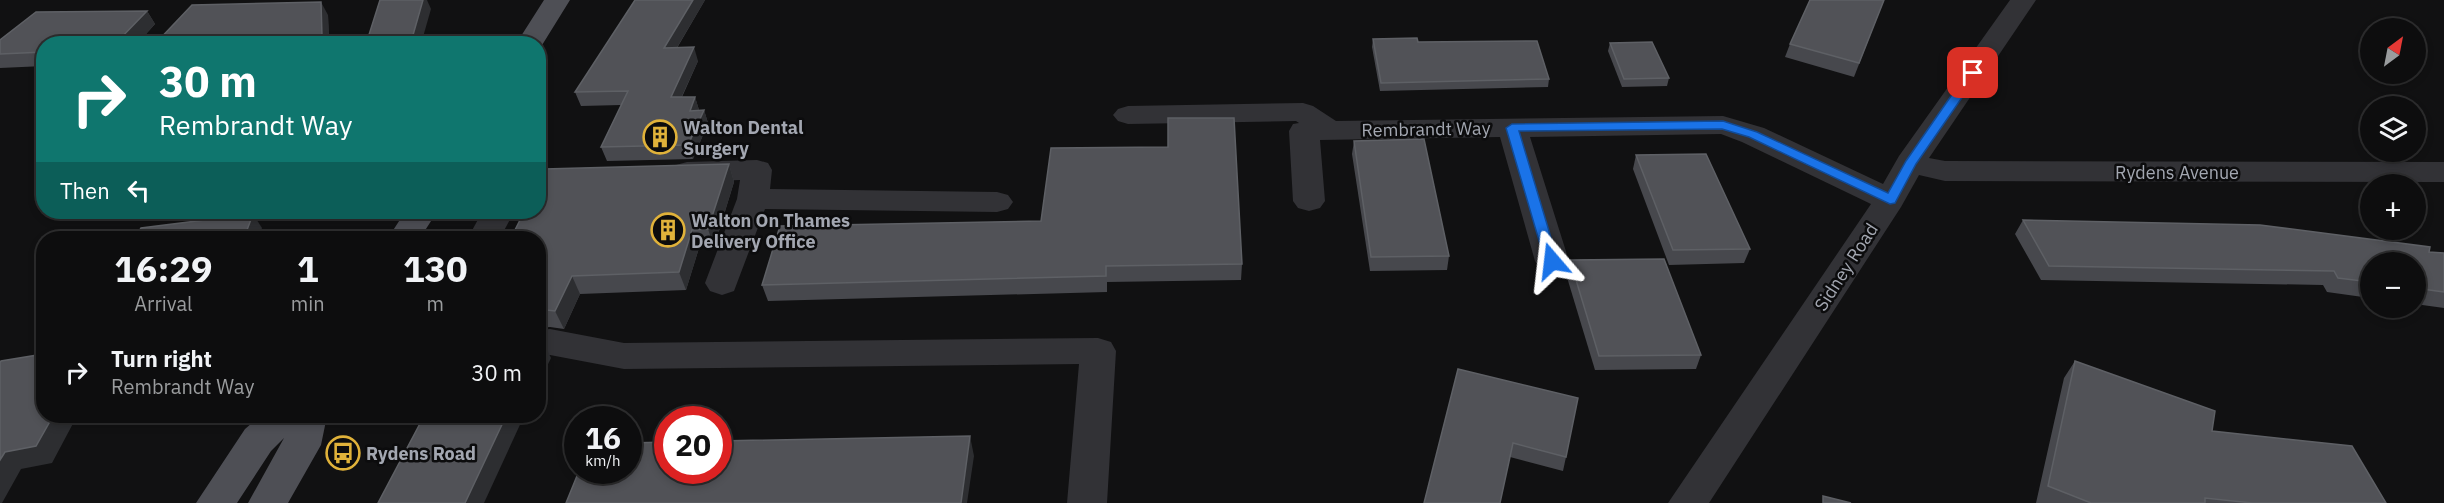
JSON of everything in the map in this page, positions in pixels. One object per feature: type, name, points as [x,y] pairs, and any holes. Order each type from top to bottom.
[{"type":"main road","points":[[534,36],[557,0]]},
{"type":"main road","points":[[216,503],[258,440],[276,423]]},
{"type":"main road","points":[[268,503],[302,445],[307,423]]},
{"type":"street","name":"Sidney Road","points":[[1688,503],[1890,200],[1910,163],[2023,0]]},
{"type":"street","points":[[1128,115],[1303,112],[1328,130]]},
{"type":"street","name":"Rembrandt Way","points":[[1309,201],[1304,131],[1723,125],[1753,135],[1890,200]]},
{"type":"street","points":[[1512,128],[1552,261]]},
{"type":"street","name":"Rydens Avenue","points":[[1910,163],[1945,171],[2444,172]]},
{"type":"street","points":[[653,172],[757,170],[753,199],[722,283]]},
{"type":"street","points":[[753,199],[997,201]]},
{"type":"street","points":[[546,342],[624,356],[1098,351],[1087,503]]},
{"type":"building","points":[[380,0],[423,0],[413,35],[369,36]]},
{"type":"building","points":[[635,0],[693,0],[664,48],[694,47],[671,97],[695,97],[690,111],[704,110],[688,145],[601,147],[628,91],[575,92]]},
{"type":"building","points":[[1810,0],[1884,0],[1859,63],[1790,44]]},
{"type":"building","points":[[321,2],[322,36],[163,36],[192,5]]},
{"type":"building","points":[[147,11],[123,36],[36,36],[36,52],[0,54],[0,40],[36,12]]},
{"type":"building","points":[[1417,38],[1418,42],[1537,41],[1549,79],[1381,83],[1373,39]]},
{"type":"building","points":[[1652,42],[1669,78],[1624,79],[1610,43]]},
{"type":"building","points":[[1168,118],[1234,118],[1242,264],[1106,266],[1106,276],[762,285],[780,226],[1041,221],[1051,148],[1168,147]]},
{"type":"building","points":[[1424,139],[1449,256],[1371,257],[1354,141]]},
{"type":"building","points":[[1706,154],[1750,249],[1673,250],[1636,155]]},
{"type":"building","name":"Walton On Thames Delivery Office","points":[[729,164],[708,229],[692,230],[679,272],[572,276],[555,311],[546,310],[546,231],[514,231],[520,219],[546,219],[546,169]]},
{"type":"building","points":[[213,219],[251,219],[247,231],[139,231],[141,228]]},
{"type":"building","points":[[2023,220],[2260,225],[2360,238],[2360,240],[2430,247],[2429,252],[2444,253],[2444,292],[2426,290],[2426,252],[2360,252],[2360,281],[2338,278],[2334,271],[2049,266]]},
{"type":"building","points":[[1664,259],[1701,355],[1599,356],[1570,260]]},
{"type":"building","points":[[36,355],[36,423],[49,423],[36,446],[5,452],[0,460],[0,363]]},
{"type":"building","points":[[2075,361],[2215,411],[2212,431],[2352,446],[2386,503],[2252,503],[2205,498],[2205,503],[2091,503],[2048,486]]},
{"type":"building","points":[[1458,369],[1578,398],[1566,457],[1513,443],[1500,503],[1424,503]]},
{"type":"building","points":[[420,423],[503,423],[465,503],[378,503]]},
{"type":"building","points":[[970,436],[961,503],[566,503],[574,484],[642,484],[642,443],[654,442],[654,484],[732,484],[732,441]]},
{"type":"building","points":[[1823,496],[1851,503],[1823,503]]},
{"type":"place","name":"Walton Dental Surgery","points":[[660,137]]},
{"type":"place","name":"Walton On Thames Delivery Office","points":[[668,230]]},
{"type":"place","name":"Rydens Road","points":[[343,453]]},
{"type":"route","points":[[1552,261],[1512,128],[1723,125],[1753,135],[1890,200],[1910,163],[1973,73]]}]
